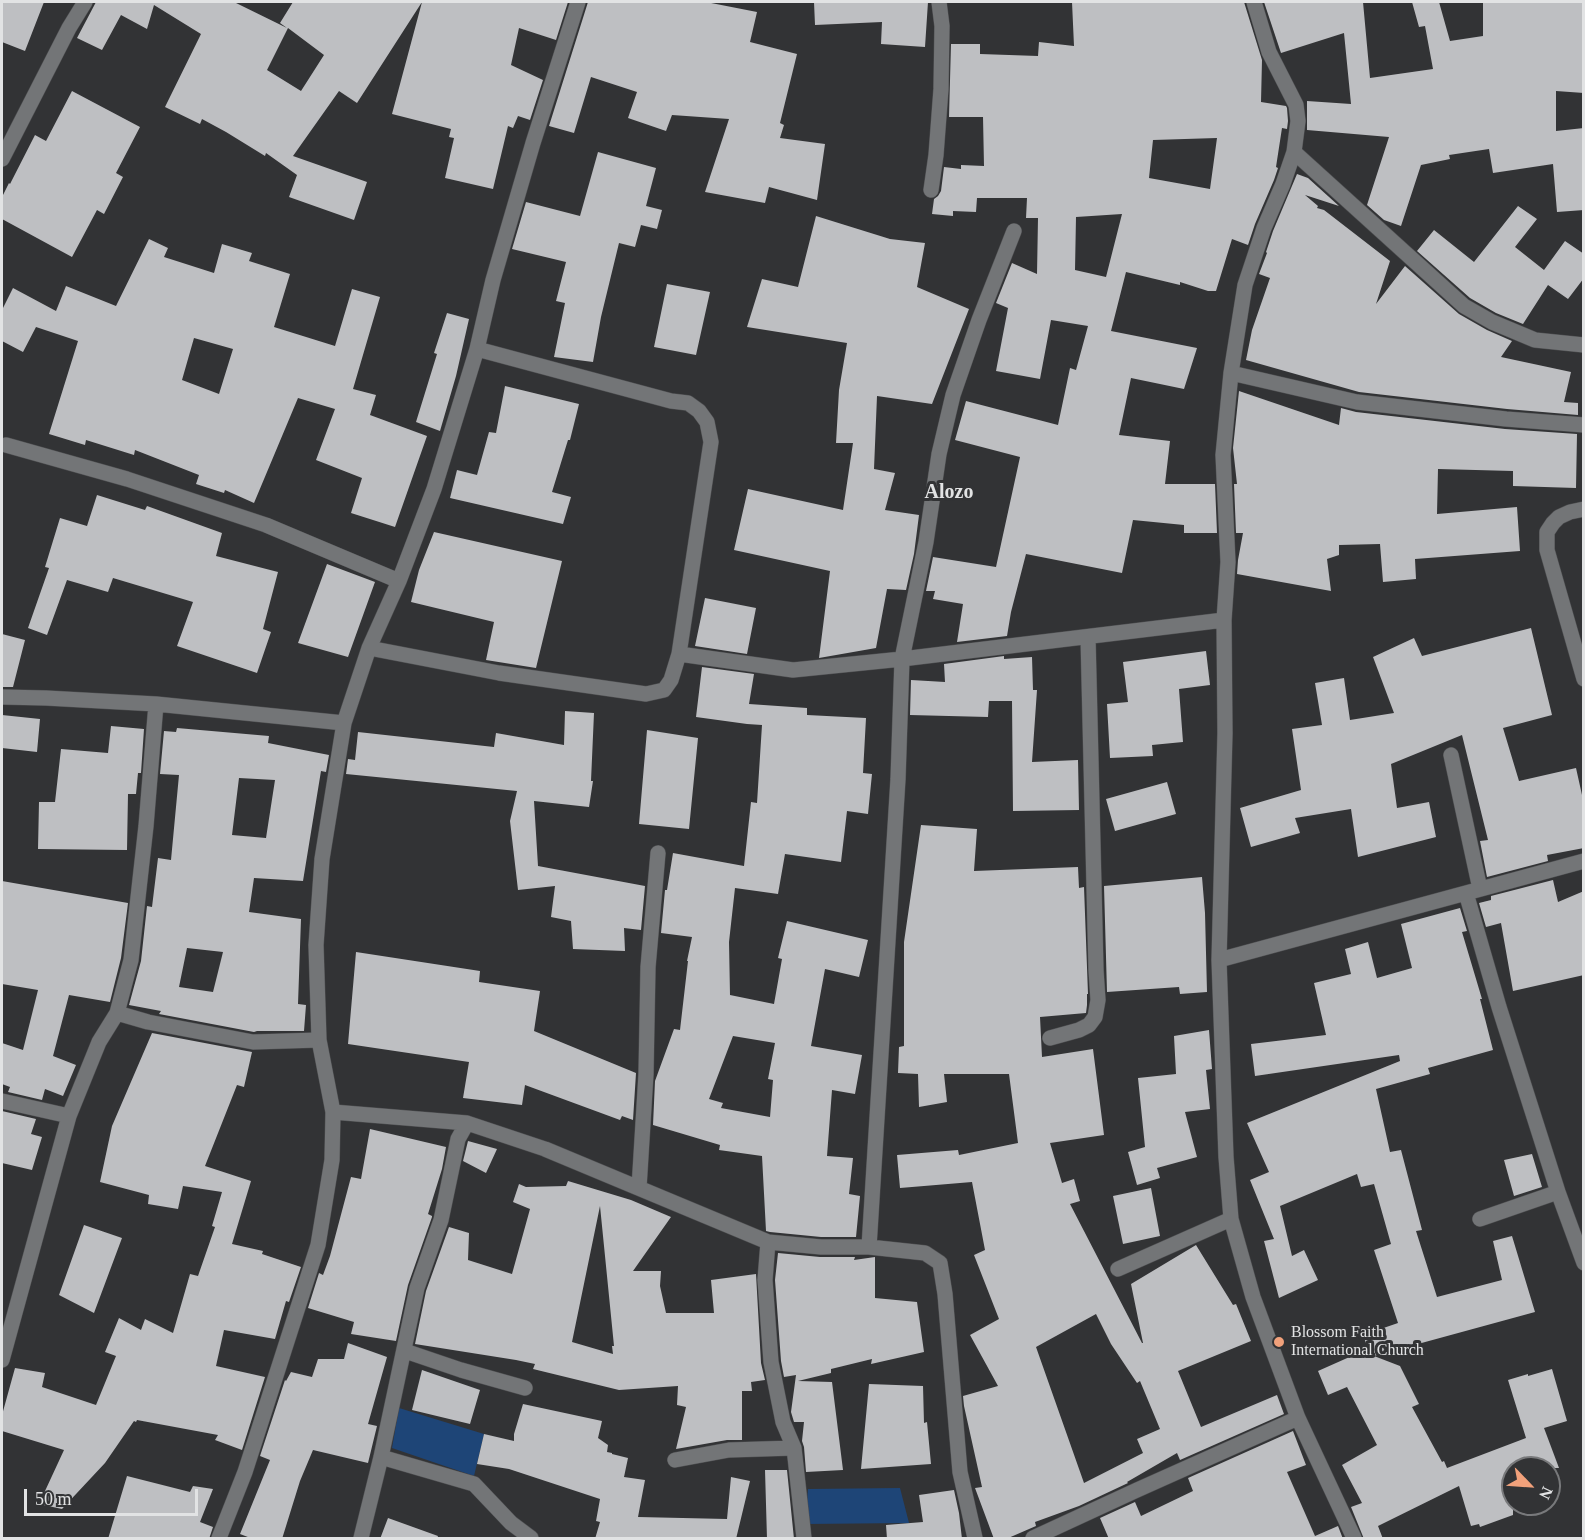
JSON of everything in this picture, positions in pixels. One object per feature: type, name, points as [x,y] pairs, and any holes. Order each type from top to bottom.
[{"type":"street","points":[[2,159],[69,28],[85,2]]},
{"type":"street","points":[[219,1539],[245,1472],[318,1245],[332,1160],[333,1112],[319,1040],[316,945],[322,870],[344,723],[369,648],[399,581],[434,489],[477,349],[493,280],[533,142],[578,2]]},
{"type":"street","points":[[931,190],[941,89],[942,26],[939,2]]},
{"type":"street","points":[[1254,2],[1269,52],[1296,105],[1298,121],[1294,152],[1283,184],[1263,228],[1245,285],[1231,373],[1223,456],[1228,562],[1224,620],[1226,733],[1219,960],[1226,1157],[1231,1219],[1253,1297],[1298,1418],[1354,1539]]},
{"type":"street","points":[[1294,152],[1464,306],[1492,322],[1535,340],[1584,345]]},
{"type":"street","points":[[869,1247],[897,801],[902,659],[926,542],[939,454],[953,395],[1014,231]]},
{"type":"street","points":[[369,648],[499,673],[646,694],[664,690],[671,680],[680,654],[711,442],[706,422],[699,411],[688,403],[671,401],[477,349]]},
{"type":"street","points":[[1231,373],[1357,402],[1506,419],[1584,425]]},
{"type":"street","points":[[6,445],[127,479],[266,525],[399,581]]},
{"type":"street","points":[[1584,509],[1559,517],[1547,532],[1547,550],[1584,679]]},
{"type":"street","points":[[680,654],[793,670],[1224,620]]},
{"type":"street","points":[[1050,1038],[1089,1025],[1095,1017],[1098,1000],[1088,637]]},
{"type":"street","points":[[2,697],[156,705],[344,723]]},
{"type":"street","points":[[2,1360],[69,1116],[99,1042],[117,1013],[131,960],[146,826],[156,705]]},
{"type":"street","points":[[1450,755],[1473,891],[1499,1007],[1558,1192],[1584,1263]]},
{"type":"street","points":[[639,1188],[646,1074],[648,967],[658,853]]},
{"type":"street","points":[[1219,960],[1584,861]]},
{"type":"street","points":[[117,1013],[148,1022],[253,1042],[319,1040]]},
{"type":"street","points":[[2,1101],[69,1116]]},
{"type":"street","points":[[333,1112],[467,1123],[545,1149],[768,1242],[821,1247],[869,1247],[925,1253],[940,1263],[945,1294],[960,1472],[975,1539]]},
{"type":"street","points":[[361,1539],[405,1351],[417,1288],[441,1220],[458,1139],[467,1123]]},
{"type":"street","points":[[1480,1219],[1558,1192]]},
{"type":"street","points":[[1118,1269],[1231,1219]]},
{"type":"street","points":[[768,1242],[765,1280],[771,1362],[783,1422],[794,1448],[804,1539]]},
{"type":"street","points":[[405,1351],[525,1388]]},
{"type":"street","points":[[1033,1539],[1298,1418]]},
{"type":"street","points":[[675,1460],[729,1450],[794,1448]]},
{"type":"street","points":[[381,1457],[474,1484],[531,1539]]},
{"type":"shaded area","points":[[399,1408],[484,1434],[474,1476],[392,1448]]},
{"type":"shaded area","points":[[900,1488],[909,1523],[805,1524],[808,1489]]},
{"type":"building","points":[[2,2],[44,2],[25,51],[2,42]]},
{"type":"building","points":[[96,2],[234,2],[287,28],[280,23],[293,2],[422,2],[357,103],[339,91],[293,156],[367,182],[354,220],[289,197],[297,175],[266,153],[265,156],[202,119],[200,124],[165,107],[201,34],[154,5],[147,29],[121,15],[102,50],[77,38]],"holes":[[[288,28],[324,55],[301,91],[267,70]]]},
{"type":"building","points":[[422,2],[568,2],[556,40],[519,28],[511,65],[543,80],[530,120],[518,116],[513,128],[508,126],[493,189],[445,178],[454,138],[449,137],[451,129],[392,114]]},
{"type":"building","points":[[588,2],[706,2],[757,12],[750,42],[797,54],[780,123],[784,125],[780,138],[825,144],[817,200],[769,187],[765,203],[705,192],[729,119],[672,115],[666,131],[628,118],[637,92],[591,77],[574,133],[549,126]]},
{"type":"building","points":[[814,2],[928,2],[925,47],[881,44],[882,22],[815,25]]},
{"type":"building","points":[[1072,2],[1244,2],[1262,60],[1261,102],[1287,108],[1287,129],[1282,128],[1276,167],[1278,168],[1274,180],[1248,245],[1232,239],[1216,291],[1126,272],[1111,331],[1197,348],[1184,389],[1131,378],[1119,435],[1170,441],[1165,484],[1215,484],[1217,533],[1184,533],[1184,525],[1133,520],[1122,573],[1026,554],[1007,636],[957,642],[963,604],[933,599],[935,591],[926,591],[933,557],[996,567],[1020,457],[955,440],[966,401],[1058,425],[1070,368],[1076,370],[1088,326],[1051,320],[1040,379],[996,371],[1008,308],[996,303],[1012,263],[1037,274],[1038,218],[1026,218],[1027,198],[977,198],[976,212],[953,211],[953,216],[932,214],[934,199],[941,191],[944,167],[961,169],[961,165],[984,166],[983,117],[949,117],[951,44],[980,44],[980,54],[1038,56],[1039,42],[1074,46]],"holes":[[[1217,138],[1210,189],[1149,178],[1153,140]],[[1122,214],[1106,277],[1075,270],[1076,217]]]},
{"type":"building","points":[[1264,2],[1363,2],[1370,78],[1433,69],[1425,26],[1419,27],[1412,2],[1439,2],[1450,41],[1483,36],[1483,2],[1584,2],[1584,93],[1556,91],[1556,131],[1584,128],[1584,210],[1557,212],[1553,164],[1493,173],[1489,149],[1449,155],[1450,159],[1421,165],[1401,226],[1384,220],[1367,205],[1389,137],[1307,130],[1307,101],[1351,104],[1344,33],[1281,53]]},
{"type":"building","points":[[72,91],[140,127],[116,173],[123,177],[104,214],[97,210],[72,257],[2,219],[2,197],[35,135],[46,141]]},
{"type":"building","points":[[598,152],[656,168],[646,206],[662,210],[657,229],[641,225],[635,247],[619,243],[593,362],[554,357],[565,303],[556,301],[566,262],[512,249],[526,202],[580,216]]},
{"type":"building","points":[[1297,174],[1308,178],[1339,206],[1305,195],[1318,206],[1317,208],[1324,210],[1390,261],[1376,304],[1405,266],[1459,314],[1512,341],[1501,357],[1571,372],[1564,402],[1578,403],[1578,415],[1359,392],[1246,360],[1252,330],[1270,278],[1259,274],[1273,231]]},
{"type":"building","points":[[1518,206],[1537,219],[1515,247],[1544,270],[1565,241],[1584,254],[1584,278],[1568,299],[1548,285],[1523,324],[1496,313],[1470,298],[1417,251],[1434,230],[1474,262]]},
{"type":"building","points":[[816,216],[890,239],[925,243],[917,287],[969,309],[932,404],[877,396],[874,469],[895,473],[885,510],[919,515],[906,590],[887,589],[876,648],[819,658],[830,571],[734,550],[748,489],[843,510],[853,443],[836,443],[839,390],[847,343],[747,327],[762,279],[798,287]]},
{"type":"building","points":[[149,239],[168,248],[164,257],[214,273],[222,244],[252,253],[249,261],[290,274],[274,327],[335,346],[352,289],[380,297],[353,389],[376,395],[370,415],[427,436],[395,527],[351,513],[362,478],[316,460],[335,409],[298,398],[254,503],[225,490],[224,493],[196,484],[199,475],[135,450],[134,455],[86,440],[85,445],[49,434],[78,341],[36,327],[23,352],[2,341],[2,310],[13,288],[56,311],[66,286],[116,306]],"holes":[[[194,338],[233,349],[219,394],[182,380]]]},
{"type":"building","points":[[667,284],[710,292],[696,355],[654,347]]},
{"type":"building","points":[[447,313],[469,319],[440,431],[416,422]]},
{"type":"building","points":[[505,386],[579,404],[570,440],[568,440],[552,492],[571,497],[563,524],[450,498],[457,470],[477,475],[489,432],[496,433]]},
{"type":"building","points":[[1239,391],[1339,425],[1341,408],[1356,412],[1505,429],[1577,434],[1576,488],[1513,486],[1513,471],[1438,469],[1437,514],[1517,507],[1520,551],[1415,559],[1416,579],[1383,582],[1380,544],[1339,545],[1339,555],[1327,559],[1331,591],[1237,574],[1243,533],[1236,533],[1234,484],[1237,484],[1233,448]]},
{"type":"building","points":[[97,495],[145,510],[147,506],[222,533],[216,556],[278,572],[263,629],[271,632],[257,673],[177,646],[193,602],[113,578],[108,592],[67,580],[47,635],[28,628],[49,568],[45,567],[60,518],[87,526]]},
{"type":"building","points":[[434,532],[562,561],[536,668],[486,660],[494,622],[411,602],[419,570]]},
{"type":"building","points":[[327,564],[375,582],[348,657],[298,643]]},
{"type":"building","points":[[705,598],[756,608],[747,654],[695,646]]},
{"type":"building","points":[[1531,628],[1552,715],[1503,728],[1519,781],[1576,768],[1584,804],[1584,848],[1547,855],[1548,861],[1487,877],[1480,841],[1488,840],[1462,735],[1391,764],[1397,808],[1429,802],[1436,837],[1358,857],[1351,809],[1295,818],[1300,833],[1251,847],[1240,808],[1301,790],[1292,729],[1322,725],[1315,683],[1344,678],[1350,720],[1394,713],[1373,657],[1414,638],[1422,656]]},
{"type":"building","points":[[2,634],[25,640],[13,687],[2,687]]},
{"type":"building","points":[[1206,651],[1210,685],[1179,689],[1183,742],[1152,745],[1153,756],[1110,758],[1107,704],[1128,702],[1123,662]]},
{"type":"building","points":[[1004,656],[1004,659],[1032,657],[1033,690],[1037,690],[1032,762],[1078,760],[1079,810],[1013,811],[1012,701],[989,701],[988,717],[910,715],[911,680],[945,682],[944,664]]},
{"type":"building","points":[[702,667],[754,674],[749,704],[807,708],[807,715],[866,718],[863,773],[872,774],[868,814],[847,811],[841,862],[785,854],[778,894],[735,888],[729,942],[730,995],[774,1004],[782,959],[778,958],[787,921],[868,940],[859,977],[825,969],[811,1046],[862,1055],[855,1094],[832,1090],[827,1156],[853,1158],[849,1194],[860,1196],[856,1237],[821,1237],[766,1231],[762,1156],[719,1150],[720,1145],[653,1125],[655,1081],[674,1029],[680,1030],[687,961],[692,937],[661,933],[665,890],[667,890],[673,853],[744,866],[751,802],[757,803],[762,725],[696,717]],"holes":[[[733,1036],[775,1043],[768,1079],[773,1080],[770,1117],[721,1108],[723,1103],[709,1099]]]},
{"type":"building","points":[[565,711],[594,713],[591,781],[593,781],[589,807],[534,801],[538,866],[645,886],[641,930],[624,928],[625,951],[573,949],[571,921],[551,917],[555,886],[518,890],[510,821],[517,791],[346,774],[348,759],[355,760],[358,732],[494,747],[496,733],[564,745]]},
{"type":"building","points":[[2,715],[40,719],[37,752],[2,748]]},
{"type":"building","points":[[111,726],[144,729],[141,773],[138,773],[136,794],[128,794],[127,850],[38,849],[39,802],[55,802],[61,749],[108,753]]},
{"type":"building","points":[[177,728],[269,736],[268,743],[329,755],[326,772],[321,771],[303,881],[254,878],[249,912],[301,919],[298,1004],[306,1005],[304,1031],[254,1032],[159,1014],[161,1011],[129,1005],[141,961],[147,906],[152,907],[158,858],[171,860],[179,775],[160,774],[164,731],[176,732]],"holes":[[[239,778],[275,780],[266,838],[232,835]],[[187,948],[223,952],[213,992],[179,987]]]},
{"type":"building","points":[[647,730],[698,738],[689,829],[639,824]]},
{"type":"building","points":[[1167,782],[1176,814],[1115,831],[1106,799]]},
{"type":"building","points":[[921,825],[977,829],[974,871],[1078,867],[1079,888],[1084,887],[1088,994],[1086,1013],[1040,1017],[1042,1057],[1093,1049],[1104,1135],[1050,1143],[1062,1183],[1074,1179],[1080,1201],[1070,1204],[1142,1343],[1131,1284],[1196,1245],[1233,1305],[1236,1304],[1251,1341],[1178,1371],[1201,1427],[1277,1395],[1284,1414],[1180,1460],[1177,1453],[1128,1483],[1079,1506],[1035,1522],[1036,1526],[1006,1539],[994,1539],[975,1488],[982,1487],[963,1396],[998,1386],[970,1335],[999,1319],[974,1255],[985,1250],[972,1182],[900,1188],[897,1155],[958,1150],[959,1155],[1018,1143],[1009,1074],[944,1074],[947,1102],[919,1107],[918,1074],[898,1073],[899,1047],[904,1046],[904,942]],"holes":[[[1096,1314],[1111,1344],[1137,1383],[1140,1381],[1160,1429],[1137,1439],[1143,1453],[1084,1483],[1036,1347]]]},
{"type":"building","points":[[1202,877],[1207,992],[1180,994],[1179,987],[1107,992],[1104,886]]},
{"type":"building","points":[[1553,880],[1558,902],[1584,891],[1584,975],[1513,991],[1501,923],[1486,927],[1479,903],[1491,900],[1491,896]]},
{"type":"building","points":[[2,881],[128,903],[121,958],[110,1002],[69,995],[53,1056],[76,1065],[63,1096],[45,1089],[42,1100],[8,1092],[10,1087],[2,1084],[2,1043],[23,1050],[38,990],[2,984]]},
{"type":"building","points":[[1460,908],[1467,931],[1462,932],[1482,999],[1480,999],[1493,1050],[1428,1068],[1430,1074],[1376,1089],[1390,1152],[1401,1150],[1422,1230],[1416,1231],[1437,1297],[1502,1280],[1493,1241],[1512,1236],[1535,1312],[1374,1356],[1400,1366],[1419,1404],[1412,1407],[1447,1468],[1526,1438],[1508,1380],[1552,1369],[1567,1421],[1544,1428],[1554,1456],[1501,1456],[1501,1516],[1510,1516],[1480,1527],[1479,1524],[1471,1526],[1459,1486],[1378,1526],[1383,1539],[1364,1539],[1351,1507],[1362,1503],[1342,1465],[1377,1445],[1347,1387],[1328,1395],[1318,1371],[1363,1351],[1370,1354],[1363,1335],[1398,1323],[1374,1250],[1391,1244],[1374,1184],[1361,1187],[1357,1174],[1280,1206],[1292,1256],[1304,1250],[1318,1280],[1279,1298],[1264,1241],[1274,1239],[1250,1180],[1269,1172],[1247,1123],[1400,1061],[1399,1055],[1255,1076],[1251,1044],[1326,1035],[1314,983],[1351,974],[1345,949],[1368,942],[1377,978],[1412,968],[1401,924]]},
{"type":"building","points":[[356,952],[480,971],[479,982],[540,991],[534,1031],[636,1073],[633,1120],[622,1116],[620,1120],[525,1085],[522,1105],[463,1098],[469,1062],[348,1044]]},
{"type":"building","points":[[1209,1030],[1212,1069],[1206,1070],[1210,1109],[1185,1112],[1197,1157],[1157,1168],[1160,1178],[1137,1185],[1128,1152],[1145,1147],[1138,1078],[1176,1074],[1174,1036]]},
{"type":"building","points":[[152,1033],[252,1052],[244,1087],[237,1085],[205,1166],[251,1181],[232,1244],[263,1251],[262,1254],[301,1267],[289,1302],[286,1301],[275,1339],[224,1330],[216,1366],[265,1377],[242,1450],[215,1440],[218,1435],[137,1420],[134,1421],[105,1463],[62,1509],[39,1504],[64,1450],[2,1431],[2,1415],[15,1368],[45,1373],[42,1387],[96,1405],[116,1356],[105,1352],[119,1318],[141,1330],[145,1319],[173,1333],[190,1274],[198,1276],[215,1227],[212,1226],[222,1192],[183,1186],[178,1209],[148,1204],[149,1195],[100,1182],[112,1126]]},
{"type":"building","points":[[2,1111],[36,1119],[31,1134],[42,1137],[32,1170],[2,1163]]},
{"type":"building","points":[[370,1129],[446,1147],[442,1169],[428,1214],[432,1217],[408,1285],[396,1341],[351,1334],[354,1322],[308,1308],[319,1273],[323,1275],[330,1256],[351,1177],[361,1179]]},
{"type":"building","points":[[468,1141],[497,1149],[486,1173],[463,1161]]},
{"type":"building","points":[[1532,1154],[1542,1187],[1514,1196],[1504,1160]]},
{"type":"building","points":[[568,1181],[631,1200],[671,1217],[633,1271],[661,1271],[660,1286],[666,1313],[714,1313],[711,1280],[756,1274],[761,1363],[765,1380],[751,1382],[752,1391],[742,1391],[742,1440],[727,1440],[676,1449],[686,1407],[677,1405],[678,1386],[619,1390],[533,1369],[535,1364],[415,1344],[426,1291],[449,1227],[469,1233],[468,1260],[512,1274],[530,1209],[513,1202],[519,1184],[526,1187],[566,1186]],"holes":[[[600,1206],[614,1346],[612,1346],[613,1354],[572,1342]]]},
{"type":"building","points":[[1151,1188],[1160,1236],[1123,1244],[1113,1196]]},
{"type":"building","points":[[84,1225],[122,1238],[94,1313],[59,1295]]},
{"type":"building","points":[[778,1253],[820,1257],[855,1257],[854,1260],[875,1257],[875,1298],[917,1302],[924,1352],[871,1364],[872,1359],[831,1369],[831,1373],[798,1381],[832,1382],[843,1470],[806,1472],[802,1441],[804,1422],[794,1422],[791,1412],[796,1375],[784,1377],[781,1361],[775,1280]]},
{"type":"building","points":[[348,1343],[387,1357],[368,1424],[377,1426],[368,1463],[313,1450],[300,1481],[282,1539],[253,1539],[240,1534],[270,1460],[260,1456],[285,1380],[291,1372],[312,1377],[318,1359],[344,1359]]},
{"type":"building","points":[[422,1370],[480,1390],[470,1424],[412,1410]]},
{"type":"building","points":[[869,1384],[923,1386],[924,1423],[927,1422],[931,1464],[861,1469]]},
{"type":"building","points":[[523,1404],[602,1421],[598,1438],[608,1445],[607,1452],[628,1458],[624,1477],[645,1480],[638,1517],[727,1519],[731,1477],[750,1481],[736,1539],[595,1539],[600,1522],[596,1521],[600,1499],[509,1469],[477,1464],[484,1434],[514,1441]]},
{"type":"building","points":[[1293,1431],[1306,1465],[1287,1472],[1315,1536],[1338,1526],[1343,1539],[1109,1539],[1100,1518],[1135,1502],[1141,1516],[1193,1491],[1188,1478]]},
{"type":"building","points":[[765,1470],[787,1470],[794,1539],[767,1539]]},
{"type":"building","points":[[127,1476],[190,1492],[193,1486],[213,1489],[200,1522],[213,1527],[209,1539],[108,1539]]},
{"type":"building","points":[[954,1490],[962,1539],[887,1539],[886,1525],[923,1522],[919,1495]]},
{"type":"building","points":[[388,1518],[438,1536],[437,1539],[380,1539]]},
{"type":"place","name":"Blossom Faith International Church","points":[[1279,1342]]},
{"type":"district","name":"Alozo","points":[[949,493]]}]
